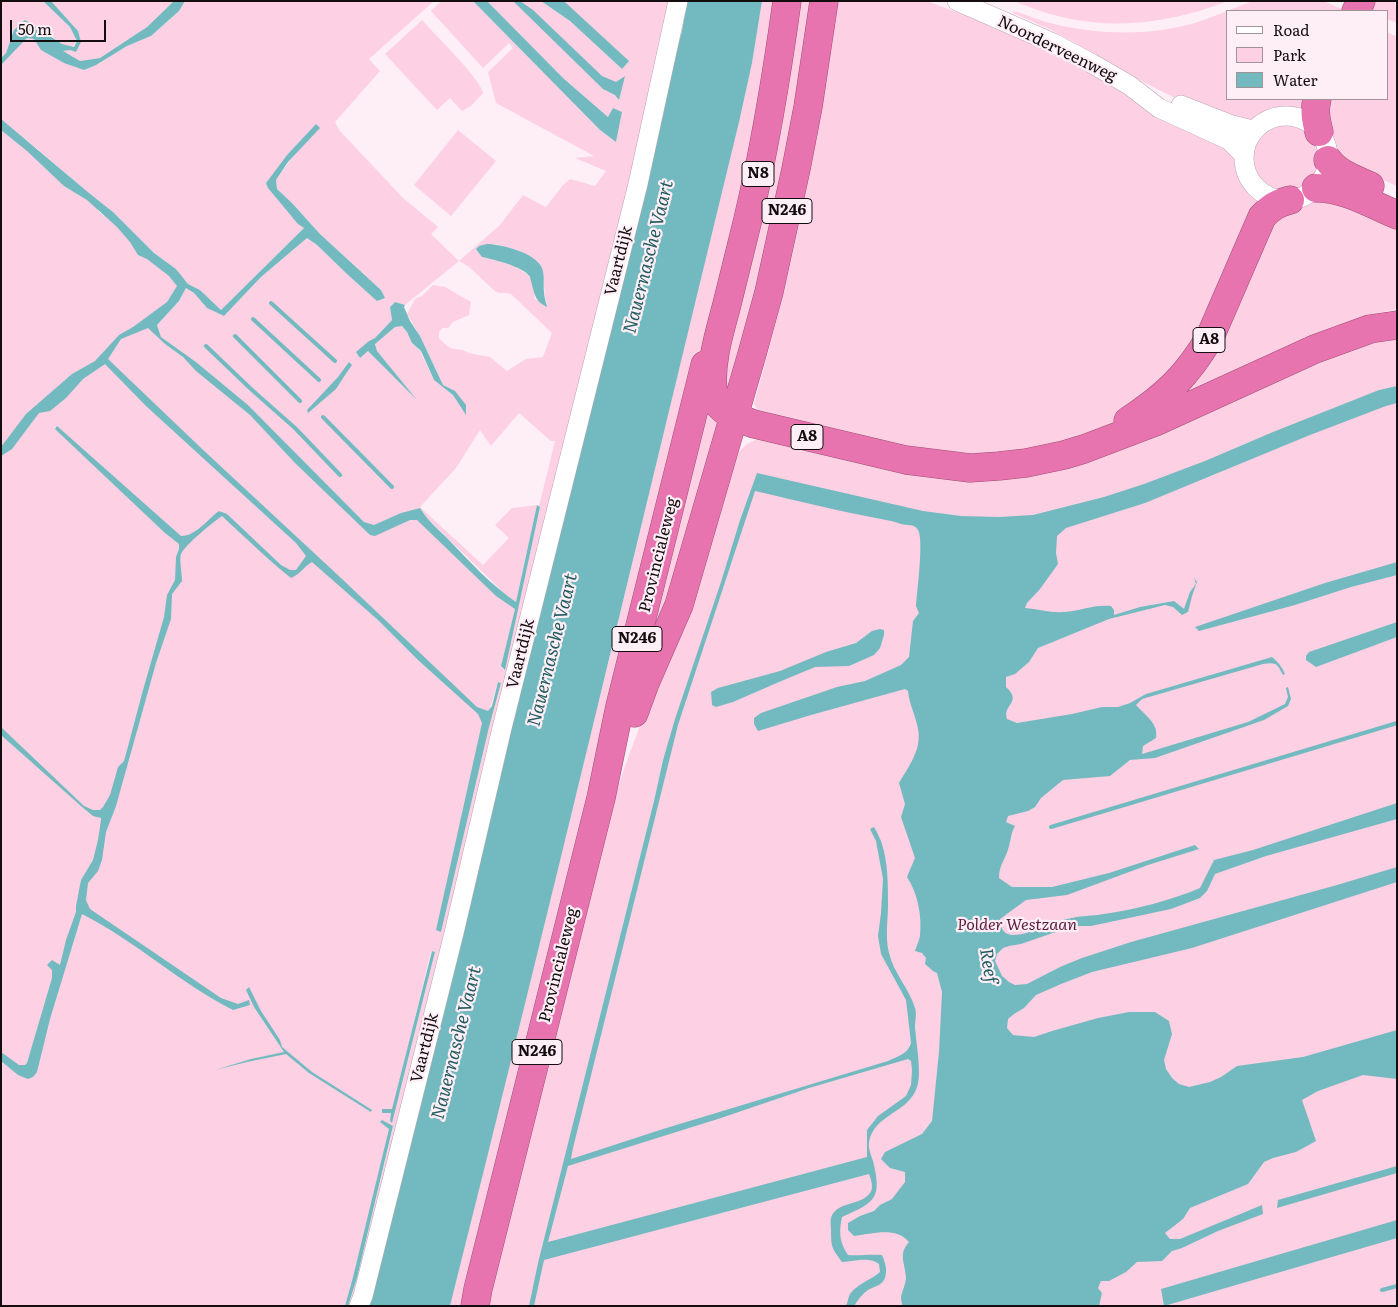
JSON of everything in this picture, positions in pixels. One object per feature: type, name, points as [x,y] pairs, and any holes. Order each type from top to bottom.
[{"type":"highway","name":"N8","points":[[716,344],[748,222],[763,153],[787,1]]},
{"type":"highway","name":"N246","points":[[734,416],[769,292],[796,168],[808,107],[824,1]]},
{"type":"highway","points":[[1317,100],[1315,118],[1320,132]]},
{"type":"highway","points":[[1328,160],[1340,172],[1397,197]]},
{"type":"highway","points":[[1316,188],[1344,192],[1397,215]]},
{"type":"highway","name":"A8","points":[[1084,449],[1148,408],[1177,383],[1188,370],[1210,337],[1262,217],[1276,204],[1290,200]]},
{"type":"highway","name":"A8","points":[[716,344],[713,391],[717,402],[724,410],[734,416],[754,424],[889,456],[930,464],[970,468],[1026,463],[1084,449],[1155,422],[1315,349],[1370,330],[1397,325]]},
{"type":"highway","name":"Provincialeweg","points":[[475,1306],[482,1270],[601,798],[620,706],[704,368],[716,344]]},
{"type":"highway","name":"Provincialeweg","points":[[601,798],[645,684],[679,605],[734,416]]},
{"type":"street","name":"Vaartdijk","points":[[359,1306],[454,933],[502,728],[638,184],[678,1]]},
{"type":"street","name":"Noorderveenweg","points":[[957,1],[1053,43],[1091,63],[1129,85],[1159,108],[1229,140],[1243,154]]},
{"type":"street","name":"Noorderveenweg","points":[[1129,85],[1232,125],[1253,130]]},
{"type":"street","points":[[1287,116],[1299,118],[1310,123],[1320,132],[1326,143],[1328,160],[1324,177],[1316,188],[1301,197],[1280,200],[1265,195],[1254,186],[1246,174],[1243,154],[1247,139],[1262,122],[1274,117],[1287,116]]},
{"type":"green space","points":[[1,1],[43,1],[70,27],[77,41],[73,47],[62,44],[40,29],[14,30],[6,53],[1,58]]},
{"type":"green space","points":[[51,1],[174,1],[147,27],[100,58],[80,61],[62,51],[70,50],[76,52],[78,31]]},
{"type":"green space","points":[[185,1],[434,1],[369,59],[380,71],[335,122],[340,131],[403,198],[438,227],[431,234],[459,261],[500,225],[523,195],[546,207],[570,179],[595,186],[606,171],[575,158],[594,156],[496,103],[488,72],[513,48],[509,43],[483,68],[431,11],[441,1],[473,1],[600,130],[616,142],[622,112],[613,108],[608,117],[563,78],[487,1],[541,1],[570,21],[622,69],[628,61],[563,1],[674,1],[354,1306],[348,1306],[357,1278],[393,1127],[389,1124],[390,1129],[345,1306],[1,1306],[1,65],[27,38],[34,39],[42,50],[64,63],[96,65],[127,46],[151,36],[179,11]],"holes":[[[316,125],[276,180],[277,189],[320,234],[381,290],[347,274],[307,238],[261,277],[224,316],[207,308],[194,293],[186,288],[179,301],[157,325],[161,337],[196,362],[248,405],[364,522],[374,526],[401,513],[420,508],[424,515],[505,594],[516,602],[537,505],[512,508],[495,525],[509,538],[483,565],[420,507],[456,468],[480,430],[491,446],[519,413],[551,441],[555,441],[504,670],[501,666],[515,609],[412,512],[367,531],[250,415],[183,357],[165,344],[145,320],[167,302],[179,284],[121,228],[100,213],[90,198],[21,135],[113,212],[154,253],[176,269],[188,284],[200,290],[221,310],[304,228],[266,183],[287,155]],[[495,244],[524,253],[537,261],[543,273],[547,304],[535,299],[528,275],[509,264],[482,257]],[[459,261],[468,266],[496,292],[511,294],[552,333],[543,357],[526,359],[507,371],[490,357],[453,349],[439,338],[439,332],[442,328],[448,328],[453,322],[469,315],[471,302],[445,287],[433,285],[422,296],[415,299],[407,314],[420,336],[443,385],[455,391],[466,414],[453,395],[434,380],[420,351],[412,343],[402,326],[395,327],[375,343],[377,351],[412,394],[368,351],[364,353],[369,341],[375,338],[392,320],[390,307],[395,302],[405,305]],[[498,682],[501,683],[489,726],[441,932],[490,708]],[[431,951],[435,952],[400,1092],[390,1121]]]},
{"type":"green space","points":[[762,1],[775,1],[757,130],[466,1306],[450,1306],[613,643],[752,63]]},
{"type":"green space","points":[[797,1],[814,1],[786,171],[733,399],[721,383]]},
{"type":"green space","points":[[837,1],[927,1],[969,17],[1033,45],[1106,82],[1160,114],[1226,145],[1237,159],[1245,184],[1250,191],[1265,203],[1197,351],[1116,422],[1046,447],[998,453],[969,453],[932,451],[897,445],[764,413],[757,409],[754,404],[784,291],[803,206]]},
{"type":"green space","points":[[1014,1],[1228,1],[1207,9],[1164,19],[1142,22],[1098,23],[1054,15]]},
{"type":"green space","points":[[1253,1],[1323,1],[1345,10],[1230,10]]},
{"type":"green space","points":[[1368,1],[1395,1],[1397,23],[1388,19],[1388,10],[1370,10]]},
{"type":"green space","points":[[1014,11],[1071,28],[1124,33],[1160,30],[1195,23],[1226,11],[1226,100],[1312,100],[1305,113],[1275,112],[1247,122],[1217,115],[1168,95],[1051,30],[1013,13]]},
{"type":"green space","points":[[422,20],[466,67],[480,86],[483,93],[471,106],[462,111],[450,98],[437,110],[385,54]]},
{"type":"green space","points":[[1388,32],[1397,37],[1397,186],[1333,157],[1326,134],[1325,100],[1388,100]]},
{"type":"green space","points":[[1293,124],[1305,130],[1314,139],[1320,151],[1318,171],[1310,182],[1293,192],[1279,192],[1262,182],[1254,171],[1252,151],[1262,134],[1273,126]]},
{"type":"green space","points":[[458,130],[496,161],[451,216],[414,185]]},
{"type":"green space","points":[[1321,196],[1397,225],[1397,309],[1365,316],[1321,332],[1185,393],[1267,226]]},
{"type":"green space","name":"Polder Westzaan","points":[[1397,337],[1397,1306],[482,1306],[593,869],[624,769],[739,452],[749,443],[763,438],[858,461],[1083,461],[1122,450],[1246,394],[1363,345]],"holes":[[[683,698],[609,981],[663,760]]]},
{"type":"green space","points":[[702,404],[726,424],[687,544],[641,667]]},
{"type":"water","points":[[43,1],[51,1],[78,31],[81,42],[76,52],[70,50],[63,51],[80,61],[100,58],[147,27],[174,1],[185,1],[179,11],[151,36],[127,46],[84,70],[64,63],[41,50],[34,39],[27,38],[1,65],[1,58],[6,53],[14,30],[25,20],[62,44],[74,47],[77,41],[70,27]]},
{"type":"water","points":[[473,1],[487,1],[563,78],[608,117],[613,108],[622,112],[616,142],[600,130]]},
{"type":"water","points":[[513,1],[520,1],[533,10],[602,76],[616,82],[625,76],[619,100],[615,95],[603,89]]},
{"type":"water","points":[[541,1],[563,1],[566,3],[629,61],[622,69],[570,21]]},
{"type":"water","name":"Nauernasche Vaart","points":[[687,1],[762,1],[752,63],[739,122],[523,1010],[450,1306],[367,1306],[682,31]]},
{"type":"water","points":[[1,119],[113,212],[154,253],[176,269],[188,284],[200,290],[221,310],[304,228],[298,224],[266,183],[287,155],[316,124],[320,128],[288,162],[276,180],[277,189],[320,234],[381,290],[385,298],[377,301],[307,238],[261,277],[224,316],[207,308],[194,293],[186,288],[179,301],[157,325],[161,337],[196,362],[248,405],[364,522],[374,525],[401,513],[420,508],[429,520],[481,572],[516,602],[537,505],[540,507],[505,670],[501,666],[515,609],[496,596],[417,520],[410,520],[375,536],[370,535],[295,463],[250,415],[196,371],[183,357],[148,328],[121,339],[108,359],[477,707],[488,711],[492,706],[498,682],[501,683],[441,932],[436,930],[482,723],[478,714],[418,660],[378,620],[312,562],[291,578],[222,516],[206,528],[188,545],[180,556],[182,581],[172,594],[171,619],[156,663],[116,806],[106,832],[102,860],[98,871],[88,883],[86,900],[90,909],[221,998],[238,1004],[249,1000],[250,1005],[233,1010],[194,987],[102,925],[82,914],[50,1019],[37,1072],[28,1079],[18,1075],[1,1061],[1,1052],[19,1065],[27,1063],[52,978],[52,970],[47,965],[52,960],[60,965],[76,912],[81,880],[93,860],[101,818],[93,816],[1,735],[1,727],[84,806],[93,810],[100,810],[103,807],[110,795],[118,767],[124,761],[164,617],[167,595],[175,580],[176,557],[179,549],[179,544],[55,429],[57,426],[181,536],[197,530],[219,511],[227,514],[281,565],[290,570],[296,570],[306,556],[296,543],[146,406],[105,364],[83,379],[66,398],[50,411],[39,413],[12,449],[1,456],[1,447],[26,414],[72,374],[95,361],[119,335],[167,302],[177,286],[169,276],[147,259],[138,255],[117,227],[87,200],[64,186],[27,151],[1,130]]},
{"type":"water","points":[[487,244],[518,250],[539,263],[543,271],[544,294],[547,307],[536,298],[530,277],[526,273],[508,264],[482,257],[476,249]]},
{"type":"water","points":[[395,302],[405,305],[404,307],[410,321],[420,336],[443,385],[455,391],[466,405],[466,415],[453,395],[434,380],[421,351],[412,343],[402,326],[395,327],[375,344],[377,351],[417,400],[368,351],[360,358],[356,352],[375,338],[392,320],[390,307]]},
{"type":"water","points":[[349,362],[352,365],[336,389],[308,413],[307,410],[338,377]]},
{"type":"water","name":"Reef","points":[[1397,386],[1397,403],[1310,435],[1145,503],[1066,528],[1057,536],[1056,553],[1058,564],[1025,608],[1059,612],[1111,606],[1114,610],[1114,615],[1140,607],[1174,601],[1184,609],[1190,592],[1196,584],[1194,578],[1197,582],[1188,612],[1182,615],[1173,607],[1165,605],[1109,619],[1038,648],[1029,662],[1015,674],[1006,677],[1006,687],[1013,697],[1007,710],[1007,719],[1017,723],[1102,707],[1118,707],[1146,694],[1272,657],[1283,669],[1285,674],[1283,675],[1276,664],[1263,664],[1142,699],[1136,705],[1153,724],[1156,738],[1143,746],[1142,754],[1248,722],[1285,704],[1288,697],[1286,688],[1288,687],[1291,699],[1288,706],[1264,720],[1155,758],[1130,760],[1110,776],[1063,780],[1041,798],[1035,807],[1028,811],[1008,816],[1006,822],[1015,826],[1008,851],[1000,869],[999,878],[1012,887],[1052,887],[1109,873],[1195,845],[1199,849],[1148,865],[1067,895],[1026,900],[1000,919],[1001,925],[1006,933],[1018,935],[1068,919],[1153,904],[1200,888],[1214,860],[1253,850],[1397,803],[1397,819],[1266,856],[1215,874],[1207,891],[1200,898],[1171,909],[1091,926],[1073,926],[1021,944],[1003,948],[997,954],[995,961],[1002,976],[1009,982],[1015,985],[1027,984],[1082,958],[1131,942],[1397,867],[1397,882],[1192,948],[1092,972],[1061,984],[1036,995],[1024,1008],[1008,1019],[1007,1028],[1013,1035],[1034,1037],[1098,1018],[1129,1012],[1155,1012],[1169,1021],[1172,1034],[1164,1060],[1166,1069],[1179,1084],[1189,1087],[1210,1082],[1237,1066],[1303,1057],[1397,1030],[1397,1079],[1363,1075],[1318,1091],[1302,1100],[1316,1141],[1296,1152],[1264,1162],[1248,1184],[1190,1208],[1183,1219],[1165,1233],[1170,1239],[1180,1239],[1262,1205],[1263,1214],[1172,1251],[1162,1261],[1137,1262],[1126,1272],[1109,1281],[1101,1281],[1098,1288],[1102,1293],[1099,1306],[902,1306],[901,1297],[906,1277],[903,1255],[909,1242],[897,1234],[883,1232],[854,1236],[848,1230],[848,1223],[874,1211],[880,1205],[892,1199],[905,1182],[905,1172],[890,1168],[881,1159],[885,1152],[922,1134],[932,1121],[939,1052],[942,992],[937,973],[925,964],[926,958],[922,953],[915,951],[920,936],[920,913],[914,891],[907,877],[915,858],[901,817],[905,804],[899,783],[916,750],[919,736],[917,724],[908,691],[905,689],[758,731],[754,724],[754,718],[761,713],[837,687],[865,681],[901,665],[909,657],[913,621],[919,613],[916,606],[920,535],[918,530],[912,526],[755,491],[678,725],[571,1159],[888,1061],[908,1050],[911,1043],[906,1000],[881,954],[878,936],[883,879],[876,841],[870,829],[874,827],[882,844],[887,866],[887,935],[889,953],[894,968],[916,1010],[918,1081],[913,1096],[907,1103],[877,1125],[872,1133],[869,1147],[876,1173],[876,1191],[874,1197],[869,1202],[842,1217],[840,1232],[841,1241],[848,1255],[882,1255],[886,1267],[885,1279],[860,1297],[854,1306],[846,1306],[849,1295],[853,1291],[880,1272],[879,1264],[871,1260],[842,1262],[832,1244],[831,1220],[838,1209],[861,1200],[870,1193],[872,1186],[869,1174],[544,1260],[534,1306],[529,1306],[538,1263],[663,760],[740,520],[757,473],[923,511],[961,516],[999,517],[1033,515],[1104,497],[1144,484],[1379,390]],"holes":[[[908,1059],[911,1061],[911,1085],[906,1096],[878,1116],[867,1130],[867,1157],[548,1242],[568,1166],[809,1088]]]},
{"type":"water","points":[[1397,562],[1397,575],[1199,631],[1195,627],[1325,583]]},
{"type":"water","points":[[1397,622],[1397,637],[1316,667],[1306,660],[1309,652]]},
{"type":"water","points":[[884,630],[884,635],[880,648],[874,655],[849,666],[815,667],[733,702],[716,707],[712,705],[711,692],[718,688],[780,671],[826,652],[856,643],[872,631]]},
{"type":"water","points":[[432,951],[435,952],[392,1123],[390,1121],[391,1113],[382,1113],[382,1109],[392,1109]]},
{"type":"water","points":[[249,987],[261,1011],[280,1040],[282,1047],[312,1072],[372,1110],[371,1112],[309,1073],[286,1054],[215,1070],[251,1059],[284,1052],[254,1007],[246,990]]},
{"type":"water","points":[[382,1120],[393,1126],[357,1278],[348,1306],[345,1306],[389,1129],[380,1122]]},
{"type":"water","points":[[1397,1166],[1397,1173],[1277,1208],[1278,1200]]},
{"type":"water","points":[[1397,1220],[1397,1238],[1164,1306],[1161,1289]]},
{"type":"waterway","points":[[271,303],[335,361]]},
{"type":"waterway","points":[[253,319],[319,380]]},
{"type":"waterway","points":[[235,336],[300,401]]},
{"type":"waterway","points":[[206,346],[295,428],[340,475]]},
{"type":"waterway","points":[[323,417],[392,487]]},
{"type":"waterway","points":[[1051,827],[1397,723]]},
{"type":"waterway","points":[[1382,1290],[1397,1286]]}]
